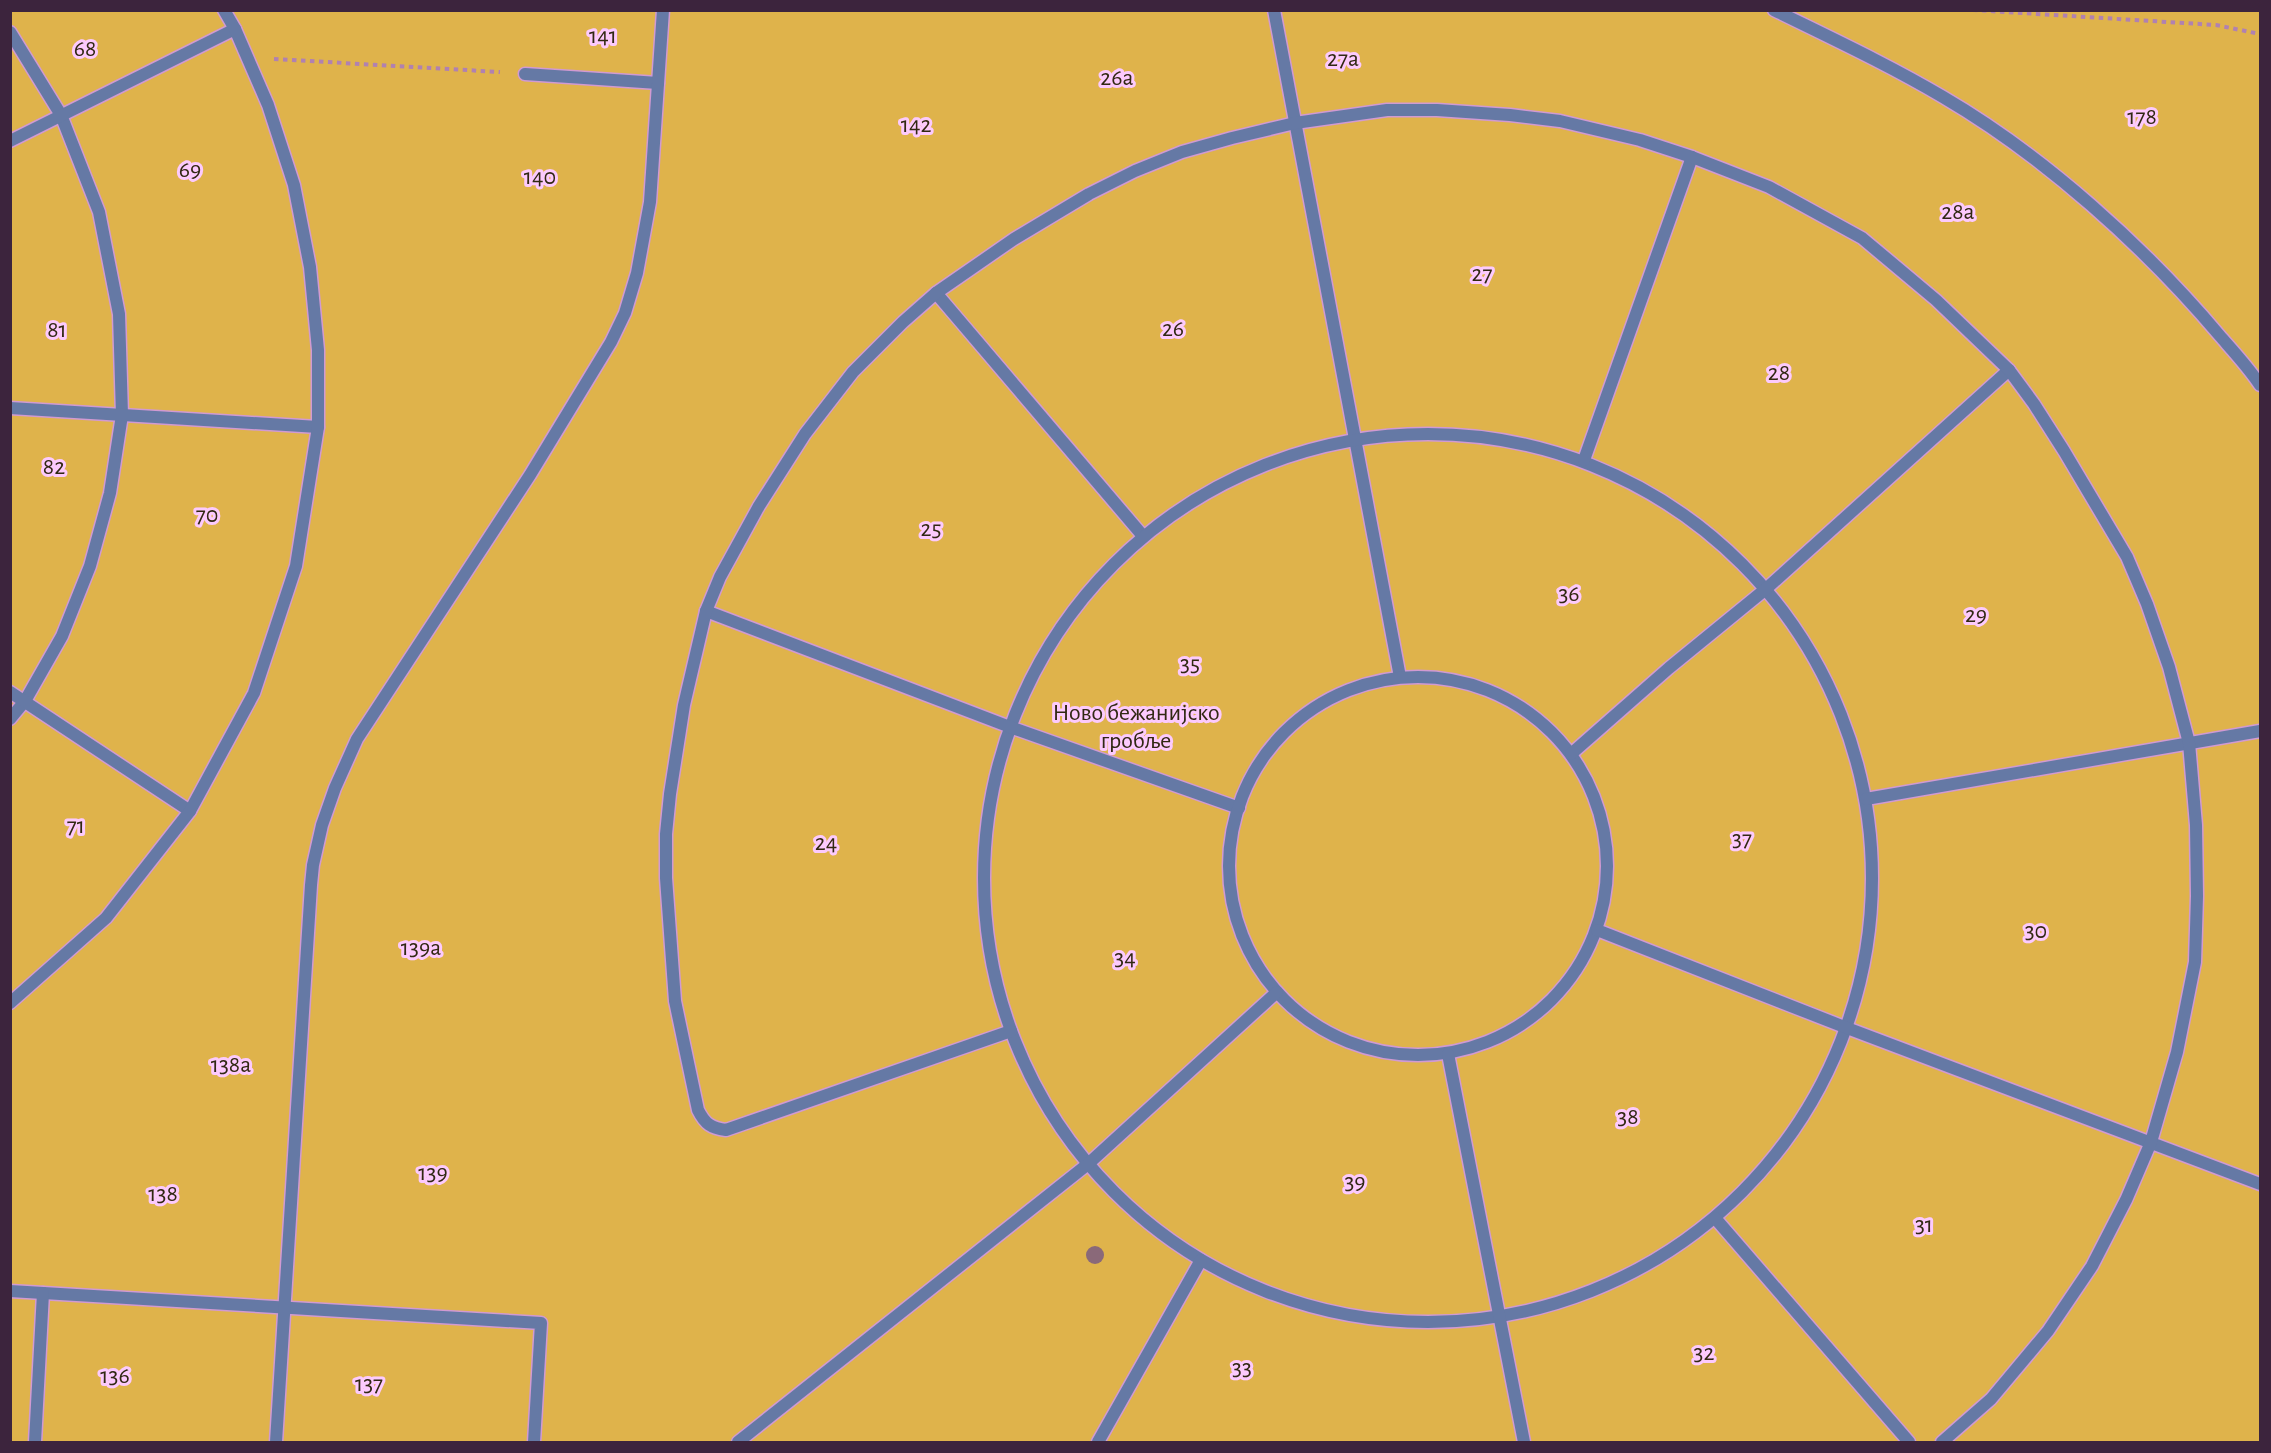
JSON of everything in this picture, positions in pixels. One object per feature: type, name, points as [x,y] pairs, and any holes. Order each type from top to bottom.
[{"type":"lane","points":[[10,1003],[106,918],[190,811],[254,693],[296,566],[318,427],[318,350],[310,267],[294,185],[268,105],[235,28],[224,10]]},
{"type":"lane","points":[[276,1443],[311,885],[322,825],[335,788],[357,740],[530,475],[611,342],[625,313],[638,273],[650,201],[663,10]]},
{"type":"lane","points":[[1274,10],[1401,677]]},
{"type":"lane","points":[[1774,10],[1859,51],[1944,98],[2019,147],[2107,219],[2155,264],[2197,308],[2260,385]]},
{"type":"lane","points":[[10,141],[235,28]]},
{"type":"lane","points":[[10,32],[61,116],[99,212],[119,314],[122,416],[110,493],[90,566],[62,636],[25,701],[10,719]]},
{"type":"lane","points":[[525,74],[657,82]]},
{"type":"lane","points":[[1011,1031],[735,1128],[713,1129],[704,1122],[698,1110],[675,1001],[668,900],[666,834],[684,705],[706,611],[720,577],[759,506],[805,434],[853,372],[936,294],[1050,216],[1135,171],[1182,152],[1295,123],[1387,110],[1437,110],[1560,121],[1640,140],[1692,157],[1769,187],[1862,238],[1936,300],[2009,370],[2064,451],[2127,556],[2165,656],[2189,743],[2196,825],[2197,896],[2194,962],[2177,1052],[2151,1142],[2126,1200],[2092,1266],[2048,1331],[1991,1400],[1942,1443]]},
{"type":"lane","points":[[1584,460],[1692,157]]},
{"type":"lane","points":[[936,294],[1143,536]]},
{"type":"lane","points":[[1571,754],[1669,668],[1767,588],[2009,370]]},
{"type":"lane","points":[[10,408],[318,427]]},
{"type":"lane","points":[[1432,432],[1510,439],[1584,460],[1652,492],[1713,536],[1767,588],[1812,652],[1845,723],[1866,799],[1872,856],[1871,915],[1862,972],[1847,1028],[1814,1099],[1770,1162],[1715,1218],[1640,1269],[1577,1297],[1500,1317],[1423,1323],[1346,1316],[1271,1294],[1201,1260],[1141,1217],[1088,1164],[1057,1123],[1032,1078],[1011,1031],[998,988],[985,901],[985,857],[989,813],[1010,727],[1043,656],[1088,592],[1143,536],[1218,486],[1279,458],[1355,438],[1432,432]]},
{"type":"lane","points":[[706,611],[1010,727],[1239,808]]},
{"type":"lane","points":[[1401,677],[1440,678],[1487,690],[1513,702],[1545,725],[1571,754],[1590,786],[1602,821],[1607,857],[1605,894],[1597,930],[1579,967],[1554,999],[1523,1025],[1487,1043],[1448,1054],[1410,1056],[1372,1050],[1346,1041],[1304,1018],[1277,992],[1257,966],[1243,936],[1233,905],[1229,872],[1231,840],[1239,808],[1257,768],[1284,733],[1318,705],[1358,686],[1401,677]]},
{"type":"lane","points":[[10,692],[190,811]]},
{"type":"lane","points":[[1866,799],[2260,731]]},
{"type":"lane","points":[[1597,930],[1847,1028],[2260,1184]]},
{"type":"lane","points":[[738,1443],[1088,1164],[1277,992]]},
{"type":"lane","points":[[1448,1054],[1524,1443]]},
{"type":"lane","points":[[1715,1218],[1909,1443]]},
{"type":"lane","points":[[1098,1443],[1201,1260]]},
{"type":"lane","points":[[10,1292],[541,1323],[534,1443]]},
{"type":"lane","points":[[35,1443],[43,1293]]},
{"type":"path","points":[[1973,10],[2216,25],[2260,34]]},
{"type":"path","points":[[250,64],[268,58],[525,74]]},
{"type":"green space","name":"Ново бежанијско гробље","points":[[10,11],[2260,11],[2260,1442],[11,1442]]},
{"type":"park label","name":"141","points":[[603,36]]},
{"type":"park label","name":"68","points":[[85,49]]},
{"type":"park label","name":"27a","points":[[1343,59]]},
{"type":"park label","name":"26a","points":[[1117,78]]},
{"type":"park label","name":"178","points":[[2142,117]]},
{"type":"park label","name":"142","points":[[916,125]]},
{"type":"park label","name":"69","points":[[190,170]]},
{"type":"park label","name":"140","points":[[540,177]]},
{"type":"park label","name":"28a","points":[[1958,212]]},
{"type":"park label","name":"27","points":[[1482,274]]},
{"type":"park label","name":"26","points":[[1173,329]]},
{"type":"park label","name":"81","points":[[57,330]]},
{"type":"park label","name":"28","points":[[1779,373]]},
{"type":"park label","name":"82","points":[[54,467]]},
{"type":"park label","name":"70","points":[[207,515]]},
{"type":"park label","name":"25","points":[[931,529]]},
{"type":"park label","name":"36","points":[[1569,594]]},
{"type":"park label","name":"29","points":[[1976,615]]},
{"type":"park label","name":"35","points":[[1190,664]]},
{"type":"park label","name":"71","points":[[76,826]]},
{"type":"park label","name":"37","points":[[1742,839]]},
{"type":"park label","name":"24","points":[[826,843]]},
{"type":"park label","name":"30","points":[[2036,931]]},
{"type":"park label","name":"139a","points":[[421,948]]},
{"type":"park label","name":"34","points":[[1125,958]]},
{"type":"park label","name":"138a","points":[[231,1065]]},
{"type":"park label","name":"38","points":[[1628,1117]]},
{"type":"park label","name":"139","points":[[433,1173]]},
{"type":"park label","name":"39","points":[[1355,1182]]},
{"type":"park label","name":"138","points":[[163,1194]]},
{"type":"park label","name":"31","points":[[1924,1225]]},
{"type":"park label","name":"32","points":[[1704,1353]]},
{"type":"park label","name":"33","points":[[1242,1368]]},
{"type":"park label","name":"136","points":[[115,1376]]},
{"type":"park label","name":"137","points":[[369,1384]]}]
